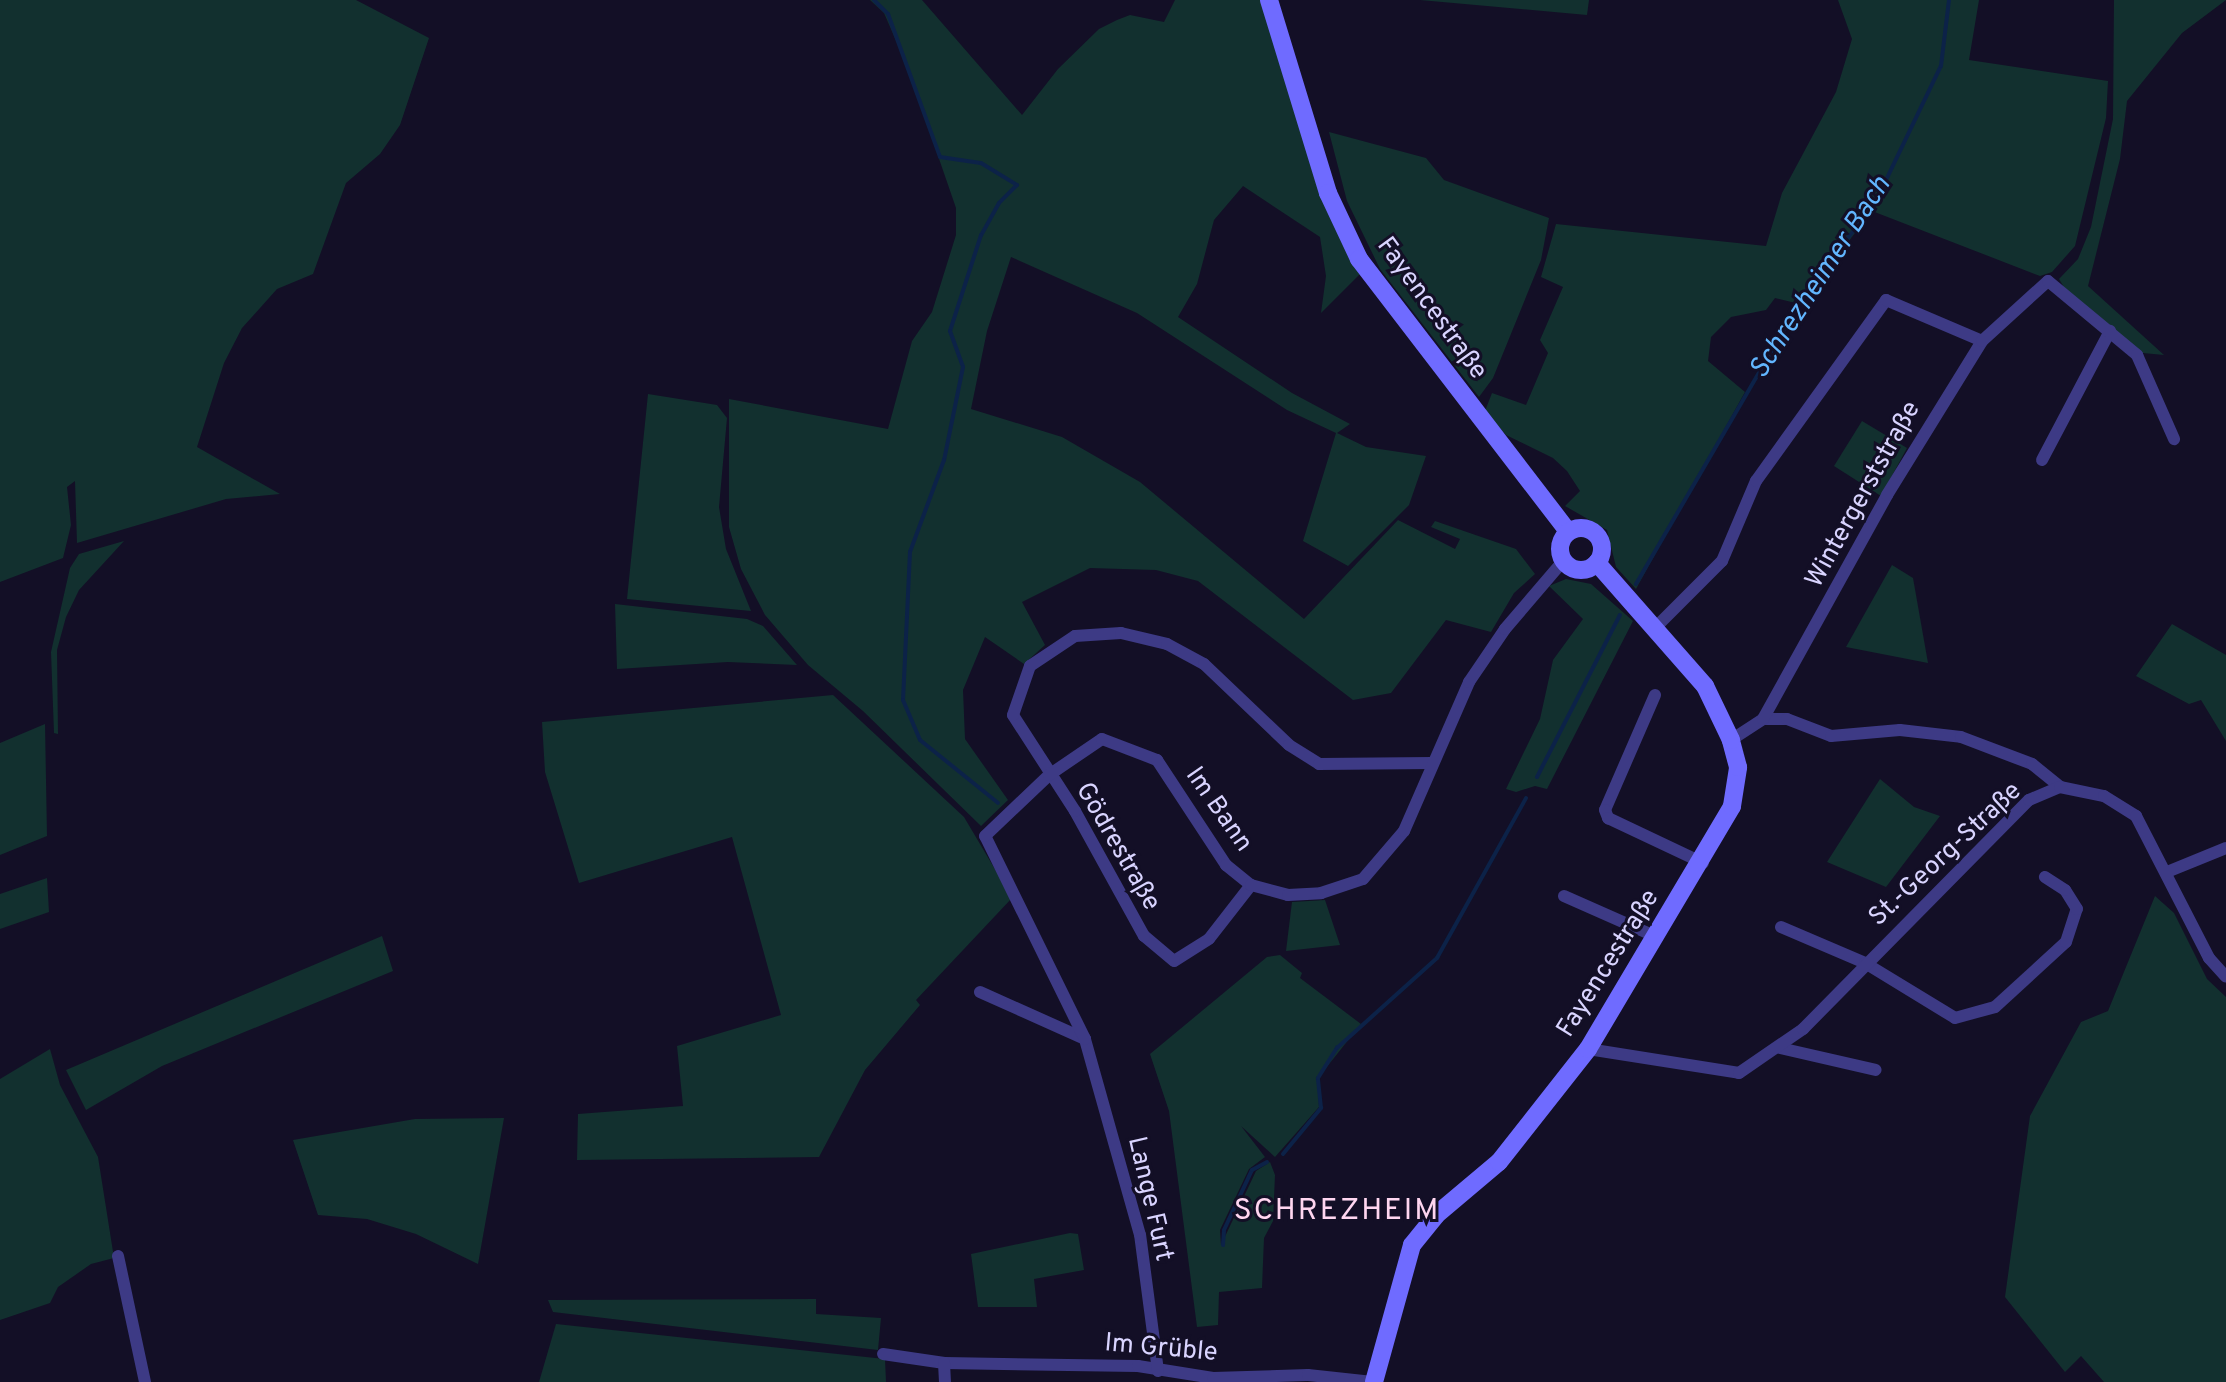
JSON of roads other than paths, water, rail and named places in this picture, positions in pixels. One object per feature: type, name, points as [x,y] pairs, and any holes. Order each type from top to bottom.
[{"type":"street","name":"Fayencestraße","points":[[1269,0],[1328,193],[1359,259],[1568,531],[1581,527],[1594,532],[1602,551],[1597,563],[1705,686],[1731,740],[1738,767],[1732,806],[1703,863],[1588,1049],[1499,1162],[1436,1215],[1412,1245],[1374,1382]]},
{"type":"street","name":"Wintergerststraße","points":[[1731,740],[1763,719],[1887,495],[1982,341],[2048,281],[2110,331]]},
{"type":"street","points":[[1655,628],[1722,561],[1756,481],[1886,300],[1982,341]]},
{"type":"street","points":[[2042,460],[2110,331],[2137,355],[2174,439]]},
{"type":"street","points":[[1568,531],[1560,542],[1563,561],[1579,570],[1597,563]]},
{"type":"street","name":"Im Bann","points":[[985,836],[1049,775],[1102,739],[1157,760],[1226,865],[1251,885],[1288,895],[1321,893],[1363,879],[1404,831],[1469,682],[1505,629],[1563,561]]},
{"type":"street","points":[[1049,775],[1013,715],[1030,666],[1075,636],[1121,633],[1167,644],[1204,664],[1289,745],[1319,764],[1432,763]]},
{"type":"street","points":[[1655,695],[1605,810],[1608,818],[1703,863]]},
{"type":"street","points":[[1763,719],[1787,719],[1831,736],[1900,730],[1961,737],[2032,764],[2060,787]]},
{"type":"street","name":"Gödrestraße","points":[[1049,775],[1075,811],[1144,936],[1174,961],[1209,939],[1251,885]]},
{"type":"street","name":"St.-Georg-Straße","points":[[1588,1049],[1739,1073],[1780,1048],[2029,800],[2060,787],[2104,796],[2136,816],[2209,958],[2226,977]]},
{"type":"street","name":"Lange Furt","points":[[985,836],[1085,1039],[1140,1235],[1158,1371]]},
{"type":"street","points":[[2167,872],[2226,848]]},
{"type":"street","points":[[1781,927],[1865,963],[1955,1018],[1995,1007],[2066,942],[2077,909],[2065,890],[2045,877]]},
{"type":"street","points":[[1564,896],[1657,937]]},
{"type":"street","points":[[980,992],[1085,1039]]},
{"type":"street","points":[[1780,1048],[1876,1070]]},
{"type":"street","points":[[118,1256],[145,1382]]},
{"type":"street","name":"Im Grüble","points":[[883,1354],[944,1363],[1138,1366],[1158,1371],[1374,1382]]},
{"type":"street","points":[[944,1363],[945,1382]]},
{"type":"waterway","points":[[874,0],[888,14],[940,157],[981,163],[1017,185],[999,203],[981,235],[950,331],[963,367],[944,460],[910,552],[903,700],[920,740],[998,803]]},
{"type":"waterway","name":"Schrezheimer Bach","points":[[1636,584],[1808,288],[1874,205],[1941,66],[1949,0]]},
{"type":"waterway","name":"Schrezheimer Bach","points":[[1537,777],[1620,615]]},
{"type":"waterway","name":"Schrezheimer Bach","points":[[1283,1154],[1321,1108],[1318,1078],[1337,1048],[1437,958],[1526,798]]},
{"type":"waterway","name":"Schrezheimer Bach","points":[[1223,1245],[1224,1230],[1252,1170],[1267,1162]]},
{"type":"district","name":"SCHREZHEIM","points":[[1337,1212]]}]
